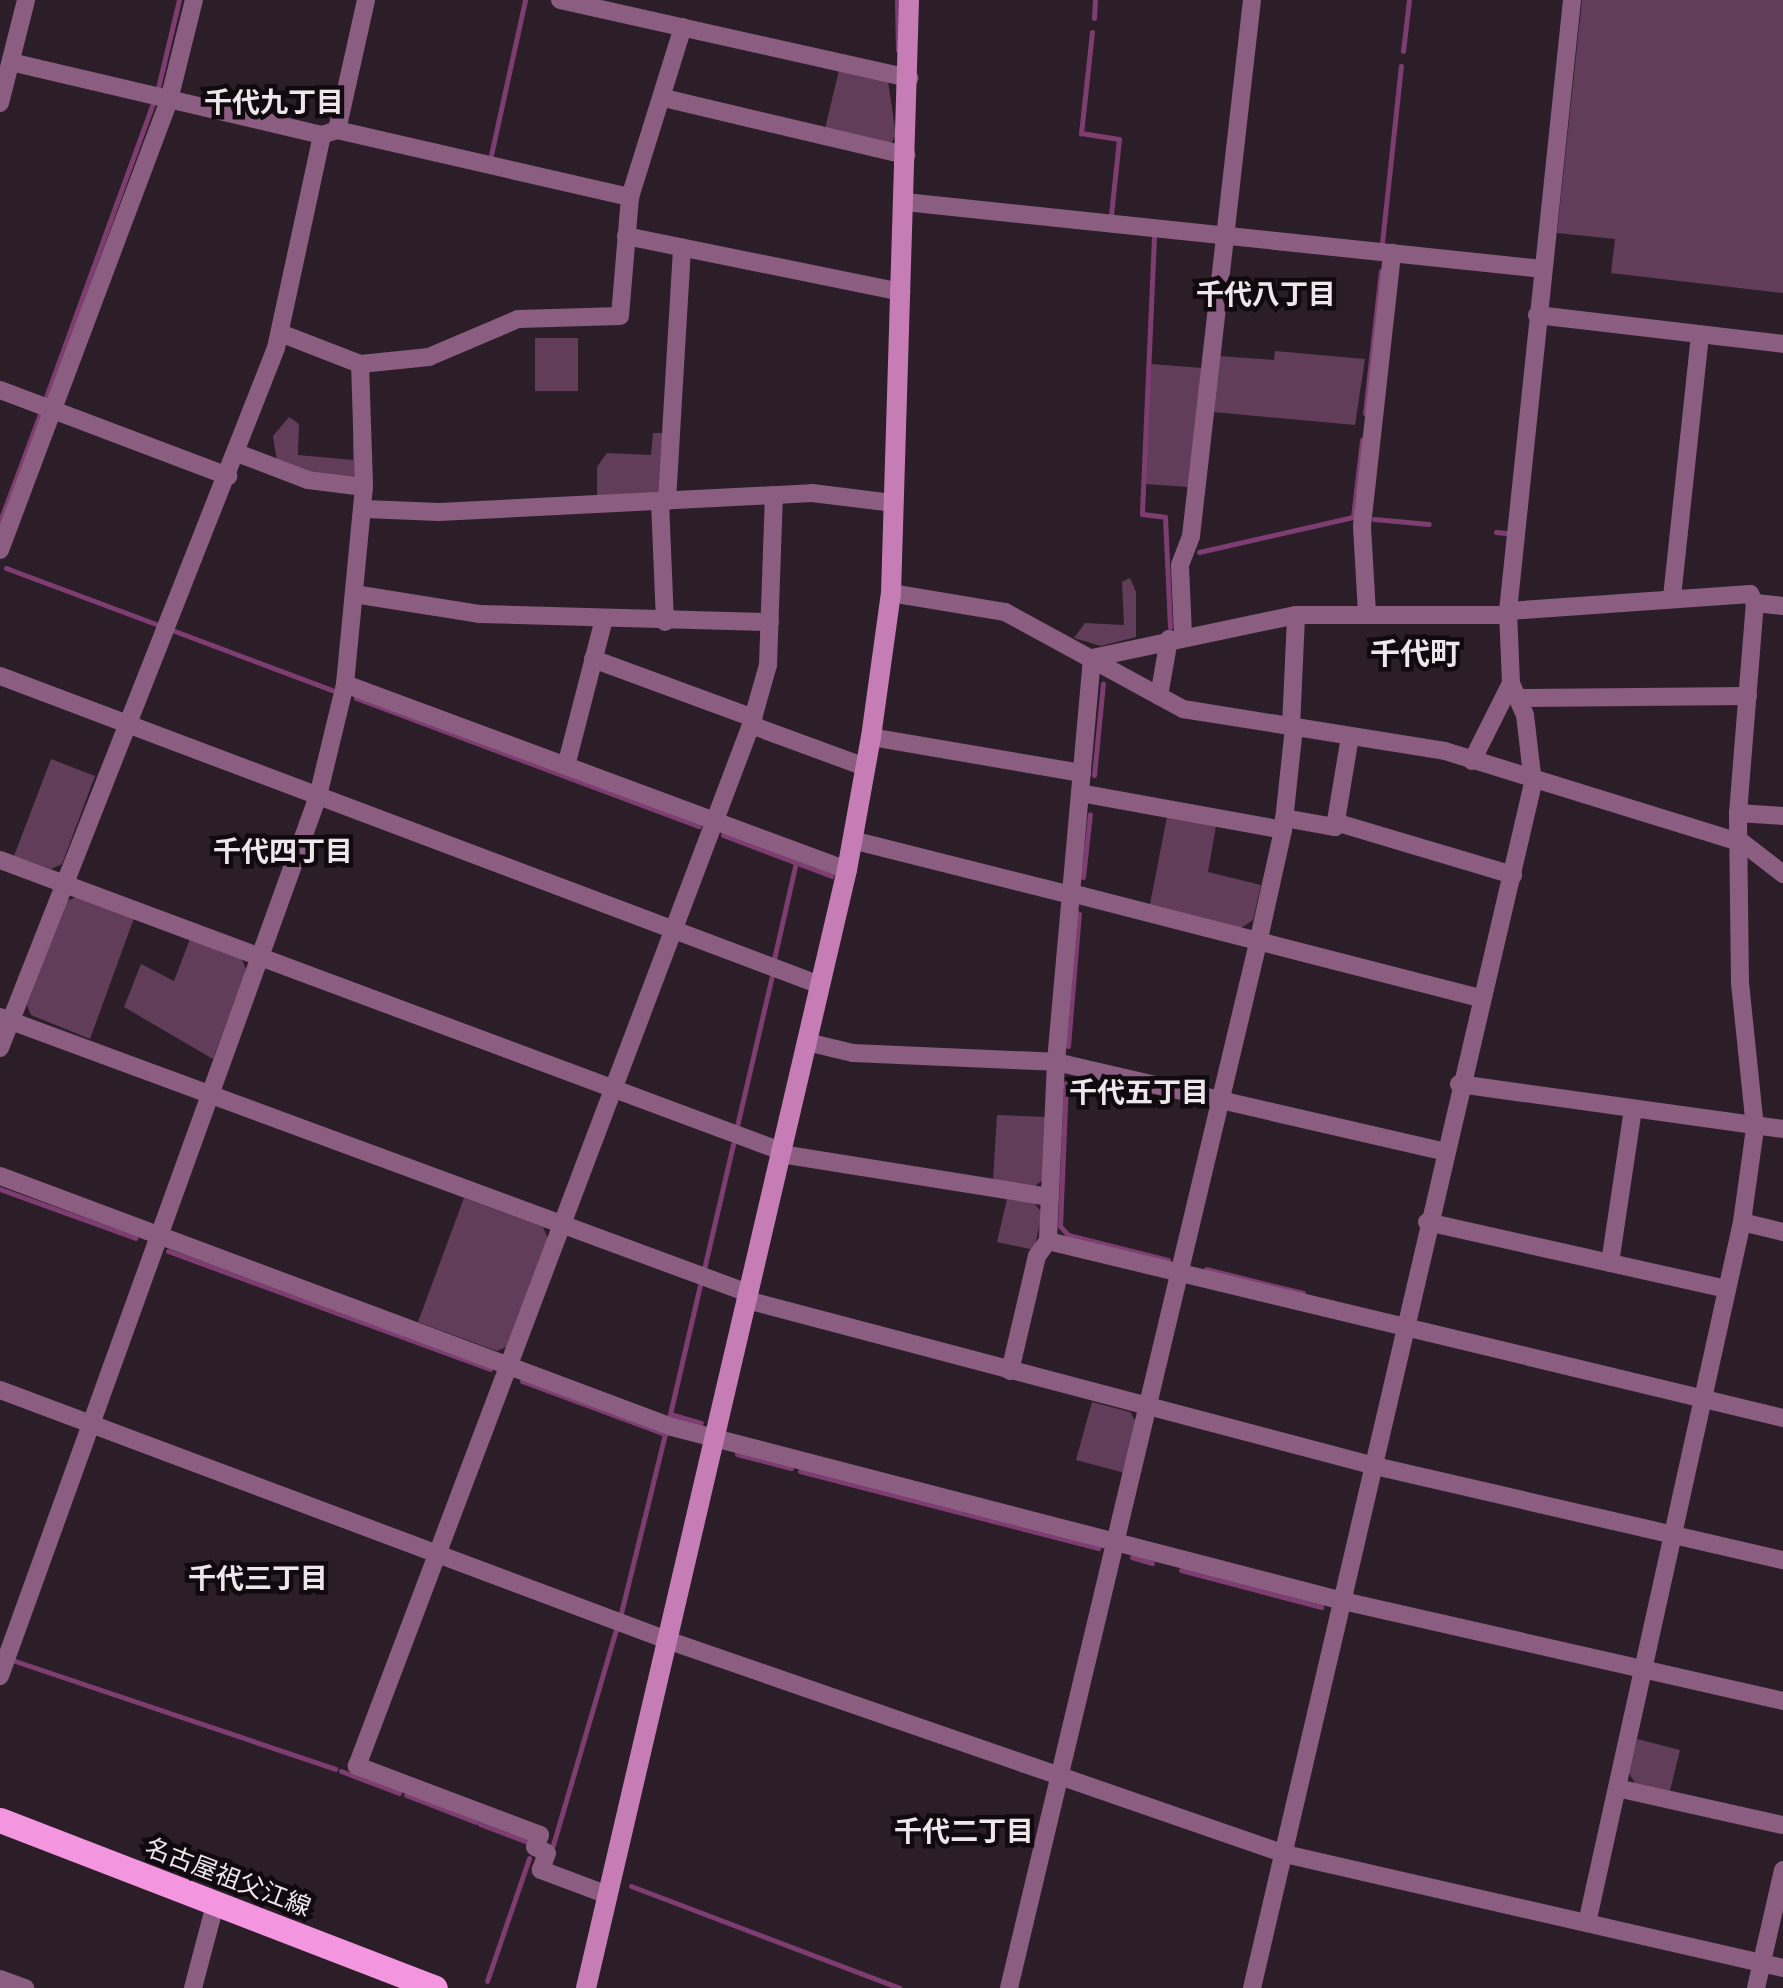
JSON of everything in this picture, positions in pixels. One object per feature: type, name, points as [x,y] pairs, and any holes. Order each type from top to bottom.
[{"type":"main road","name":"名古屋祖父江線","points":[[0,1820],[435,1988]]},
{"type":"street","points":[[0,103],[15,63],[26,0]]},
{"type":"street","points":[[0,550],[169,100],[194,0]]},
{"type":"street","points":[[0,1048],[5,1018],[123,722],[228,476],[280,332],[366,0]]},
{"type":"street","points":[[560,0],[909,78]]},
{"type":"street","points":[[586,1988],[807,1042],[866,768],[891,593],[909,78],[908,0]]},
{"type":"street","points":[[1159,696],[1176,637],[1180,565],[1191,536],[1252,0]]},
{"type":"street","points":[[1252,1988],[1375,1466],[1478,998],[1514,875],[1533,783],[1514,691],[1508,613],[1572,0]]},
{"type":"street","points":[[280,332],[360,364],[429,357],[518,319],[620,316],[630,198],[664,98],[682,28]]},
{"type":"street","points":[[15,63],[169,100],[630,198]]},
{"type":"street","points":[[664,98],[906,155]]},
{"type":"street","points":[[904,202],[1542,269]]},
{"type":"street","points":[[626,236],[901,292]]},
{"type":"street","points":[[665,622],[663,501],[682,247]]},
{"type":"street","points":[[1367,614],[1362,526],[1392,253]]},
{"type":"street","points":[[1537,315],[1783,344]]},
{"type":"street","points":[[1672,597],[1700,334]]},
{"type":"street","points":[[0,1676],[155,1234],[318,796],[345,684],[365,508],[360,364]]},
{"type":"street","points":[[0,390],[228,476]]},
{"type":"street","points":[[237,452],[308,480],[364,487]]},
{"type":"street","points":[[365,508],[440,512],[774,495],[894,503]]},
{"type":"street","points":[[608,1895],[541,1870],[547,1853],[535,1847],[540,1835],[357,1766],[752,721],[768,665],[774,495]]},
{"type":"street","points":[[891,593],[989,606],[1183,709],[1350,736],[1472,761],[1533,783],[1743,844],[1783,874]]},
{"type":"street","points":[[354,594],[480,614],[770,622]]},
{"type":"street","points":[[1092,658],[1176,637],[1296,615],[1508,613],[1672,597],[1750,594],[1755,603],[1738,813],[1743,844],[1740,983],[1754,1128],[1742,1222],[1587,1924]]},
{"type":"street","points":[[1755,603],[1783,606]]},
{"type":"street","points":[[1009,1988],[1222,1100],[1283,824],[1293,727],[1296,615]]},
{"type":"street","points":[[566,766],[604,619]]},
{"type":"street","points":[[1010,1372],[1037,1256],[1048,1242],[1056,1062],[1092,658]]},
{"type":"street","points":[[594,659],[866,768]]},
{"type":"street","points":[[0,676],[820,985]]},
{"type":"street","points":[[345,684],[846,870]]},
{"type":"street","points":[[1514,691],[1748,696]]},
{"type":"street","points":[[1472,761],[1514,691]]},
{"type":"street","points":[[1080,793],[1283,824],[1334,827],[1350,736]]},
{"type":"street","points":[[871,737],[1082,773]]},
{"type":"street","points":[[1738,813],[1783,816]]},
{"type":"street","points":[[1335,822],[1514,875]]},
{"type":"street","points":[[852,840],[1478,998]]},
{"type":"street","points":[[0,860],[781,1152],[1050,1197]]},
{"type":"street","points":[[5,1018],[747,1297],[1010,1372],[1375,1466],[1783,1560]]},
{"type":"street","points":[[807,1042],[853,1054],[1056,1062],[1444,1152]]},
{"type":"street","points":[[1459,1084],[1783,1129]]},
{"type":"street","points":[[1610,1263],[1634,1110]]},
{"type":"street","points":[[0,1176],[714,1439],[1343,1600],[1783,1701]]},
{"type":"street","points":[[1427,1222],[1727,1290]]},
{"type":"street","points":[[1742,1222],[1783,1232]]},
{"type":"street","points":[[1048,1242],[1402,1330],[1783,1418]]},
{"type":"street","points":[[0,1390],[667,1640],[1285,1854],[1783,1968]]},
{"type":"street","points":[[1617,1788],[1783,1825]]},
{"type":"street","points":[[1756,1988],[1783,1870]]},
{"type":"street","points":[[193,1988],[216,1905]]},
{"type":"street","points":[[0,1979],[26,1988]]},
{"type":"shaded area","points":[[1582,0],[1783,0],[1783,293],[1611,273],[1615,239],[1557,233]]},
{"type":"shaded area","points":[[839,70],[888,81],[896,135],[890,145],[825,129]]},
{"type":"shaded area","points":[[535,338],[578,338],[578,391],[535,391]]},
{"type":"shaded area","points":[[1275,351],[1365,359],[1355,425],[1213,412],[1218,356],[1274,360]]},
{"type":"shaded area","points":[[1151,364],[1202,368],[1189,487],[1145,484]]},
{"type":"shaded area","points":[[353,389],[359,477],[314,475],[277,462],[273,436],[289,417],[299,424],[298,455],[353,460]]},
{"type":"shaded area","points":[[653,433],[664,433],[663,493],[597,497],[597,467],[607,453],[651,455]]},
{"type":"shaded area","points":[[1130,578],[1136,592],[1136,637],[1101,646],[1074,638],[1085,623],[1124,625],[1122,582]]},
{"type":"shaded area","points":[[51,759],[95,776],[62,864],[51,869],[14,856]]},
{"type":"shaded area","points":[[1167,817],[1216,826],[1208,872],[1261,885],[1253,920],[1241,928],[1150,904]]},
{"type":"shaded area","points":[[77,897],[134,918],[90,1039],[31,1015],[27,1005],[66,901]]},
{"type":"shaded area","points":[[190,939],[241,957],[246,970],[213,1059],[124,1007],[141,964],[174,981]]},
{"type":"shaded area","points":[[997,1115],[1047,1117],[1044,1179],[1035,1186],[993,1180]]},
{"type":"shaded area","points":[[464,1198],[543,1227],[548,1239],[506,1347],[497,1351],[418,1322]]},
{"type":"shaded area","points":[[1007,1199],[1034,1203],[1042,1213],[1034,1250],[997,1242]]},
{"type":"shaded area","points":[[1092,1402],[1130,1412],[1136,1422],[1125,1473],[1076,1460]]},
{"type":"shaded area","points":[[1637,1739],[1680,1750],[1670,1791],[1635,1783],[1629,1773]]},
{"type":"waterway","points":[[158,88],[179,0]]},
{"type":"waterway","points":[[491,155],[525,0]]},
{"type":"waterway","points":[[897,0],[898,50]]},
{"type":"waterway","points":[[1094,18],[1095,0]]},
{"type":"waterway","points":[[1403,51],[1409,0]]},
{"type":"waterway","points":[[1092,32],[1081,133],[1119,139],[1111,215]]},
{"type":"waterway","points":[[1382,243],[1401,66]]},
{"type":"waterway","points":[[46,397],[152,105]]},
{"type":"waterway","points":[[1154,237],[1142,514],[1165,517],[1170,627]]},
{"type":"waterway","points":[[1365,413],[1381,271]]},
{"type":"waterway","points":[[0,521],[40,414]]},
{"type":"waterway","points":[[1199,552],[1353,517],[1362,440]]},
{"type":"waterway","points":[[1374,519],[1429,524]]},
{"type":"waterway","points":[[1496,532],[1506,533]]},
{"type":"waterway","points":[[6,568],[156,624]]},
{"type":"waterway","points":[[172,630],[332,690]]},
{"type":"waterway","points":[[1094,775],[1103,683]]},
{"type":"waterway","points":[[356,698],[699,826]]},
{"type":"waterway","points":[[1083,877],[1090,814]]},
{"type":"waterway","points":[[723,835],[832,876]]},
{"type":"waterway","points":[[774,959],[796,862]]},
{"type":"waterway","points":[[1068,1046],[1079,913]]},
{"type":"waterway","points":[[737,1126],[772,975]]},
{"type":"waterway","points":[[1066,1083],[1060,1226],[1068,1235],[1168,1260]]},
{"type":"waterway","points":[[704,1269],[733,1144]]},
{"type":"waterway","points":[[0,1189],[135,1238]]},
{"type":"waterway","points":[[168,1251],[490,1369]]},
{"type":"waterway","points":[[1206,1269],[1303,1293]]},
{"type":"waterway","points":[[700,1285],[670,1414],[701,1423]]},
{"type":"waterway","points":[[522,1381],[665,1434],[621,1613]]},
{"type":"waterway","points":[[737,1454],[791,1468]]},
{"type":"waterway","points":[[800,1471],[1098,1548]]},
{"type":"waterway","points":[[1132,1557],[1152,1563]]},
{"type":"waterway","points":[[1181,1570],[1321,1607]]},
{"type":"waterway","points":[[553,1845],[616,1630]]},
{"type":"waterway","points":[[15,1661],[335,1769]]},
{"type":"waterway","points":[[341,1771],[399,1793]]},
{"type":"waterway","points":[[406,1795],[476,1822]]},
{"type":"waterway","points":[[480,1824],[528,1842]]},
{"type":"waterway","points":[[487,1981],[529,1858]]},
{"type":"waterway","points":[[631,1886],[899,1988]]},
{"type":"district","name":"千代九丁目","points":[[274,102]]},
{"type":"district","name":"千代八丁目","points":[[1266,294]]},
{"type":"district","name":"千代町","points":[[1415,653]]},
{"type":"district","name":"千代四丁目","points":[[283,851]]},
{"type":"district","name":"千代五丁目","points":[[1139,1092]]},
{"type":"district","name":"千代三丁目","points":[[258,1578]]},
{"type":"district","name":"千代二丁目","points":[[964,1831]]}]
